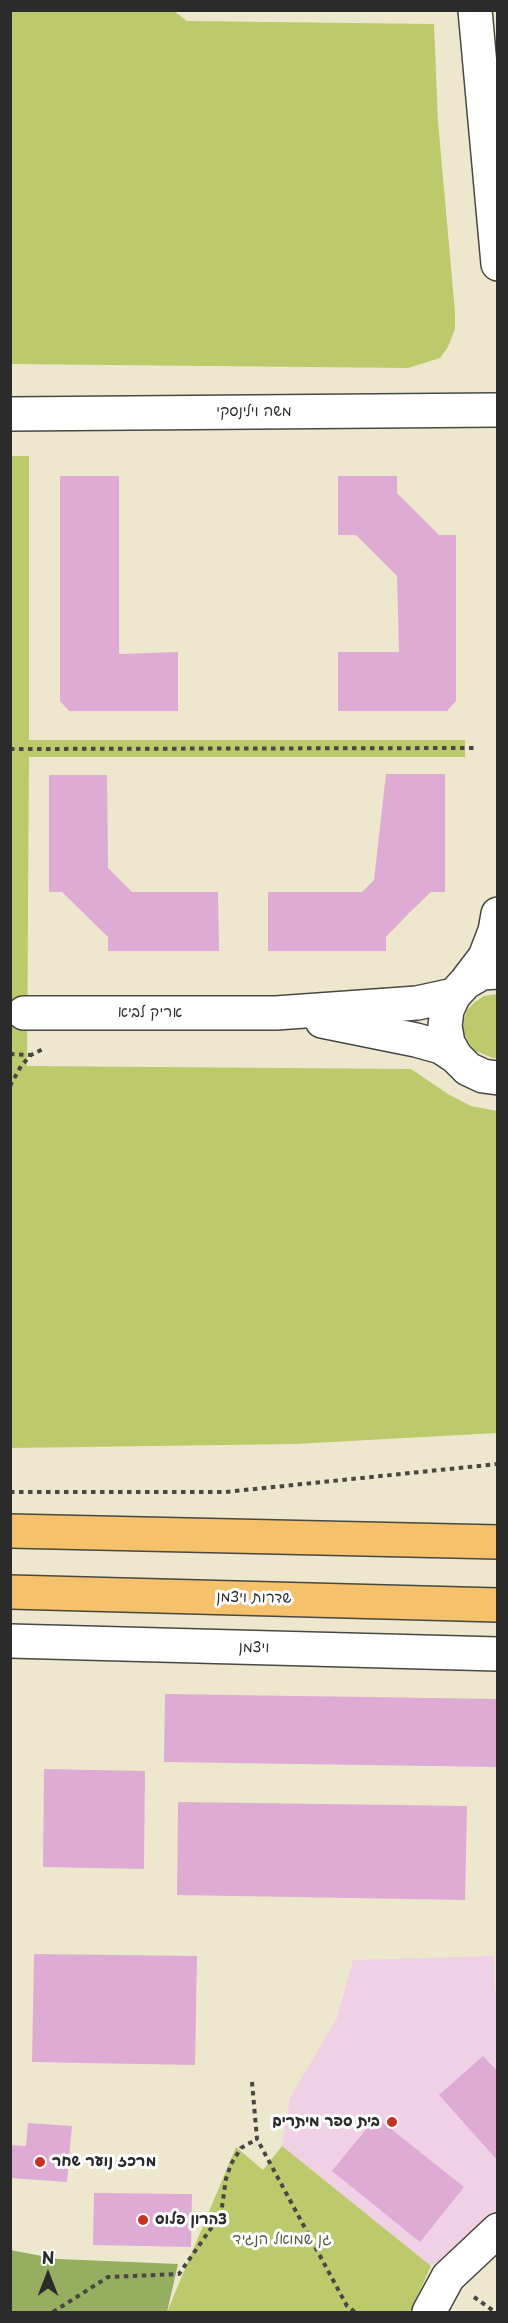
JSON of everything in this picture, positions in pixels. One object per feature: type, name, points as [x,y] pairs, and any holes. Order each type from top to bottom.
[{"type":"main road","points":[[10,1531],[498,1542]]},
{"type":"main road","name":"שדרות ויצמן","points":[[10,1592],[498,1605]]},
{"type":"street","points":[[475,10],[498,264]]},
{"type":"street","name":"משה וילינסקי","points":[[10,414],[498,410]]},
{"type":"street","points":[[456,1057],[448,1043],[445,1026],[447,1010],[460,988],[485,957],[495,931],[498,914]]},
{"type":"street","name":"אריק לביא","points":[[24,1013],[276,1013],[417,1003],[460,988],[482,973],[498,972]]},
{"type":"street","name":"אריק לביא","points":[[276,1013],[416,1040],[441,1047],[476,1072],[498,1078]]},
{"type":"street","name":"ויצמן","points":[[10,1641],[498,1654]]},
{"type":"street","points":[[429,2313],[448,2277],[498,2230]]},
{"type":"path","points":[[10,749],[475,748]]},
{"type":"path","points":[[10,1086],[21,1066],[31,1055],[48,1047]]},
{"type":"path","points":[[10,1054],[31,1055]]},
{"type":"path","points":[[10,1492],[225,1492],[498,1464]]},
{"type":"path","points":[[252,2082],[257,2139],[346,2306],[355,2313]]},
{"type":"path","points":[[53,2313],[108,2277],[179,2274],[221,2214],[226,2179],[231,2164],[241,2148],[257,2139]]},
{"type":"shaded area","name":"בית ספר מיתרים","points":[[494,1956],[495,1992],[498,1992],[497,2216],[431,2266],[282,2146],[290,2098],[337,2018],[353,1960]]},
{"type":"green space","points":[[10,11],[174,11],[187,21],[434,24],[438,122],[455,312],[455,329],[448,347],[440,358],[408,368],[11,364]]},
{"type":"green space","points":[[10,456],[29,456],[29,740],[465,740],[465,757],[29,757],[27,1066],[411,1069],[448,1094],[471,1106],[497,1111],[497,1433],[295,1444],[11,1448]]},
{"type":"green space","points":[[497,994],[497,1058],[493,1058],[473,1050],[463,1031],[467,1010],[484,996]]},
{"type":"green space","name":"גן שמואל הנגיד","points":[[282,2146],[431,2266],[410,2312],[167,2312],[236,2147],[263,2170]]},
{"type":"green space","points":[[10,2250],[58,2259],[178,2264],[167,2312],[11,2312]]},
{"type":"building","points":[[60,476],[119,476],[119,654],[178,652],[178,711],[69,711],[60,701]]},
{"type":"building","points":[[338,476],[397,476],[397,493],[439,535],[456,535],[456,701],[447,711],[338,711],[338,652],[399,652],[397,576],[356,535],[338,535]]},
{"type":"building","points":[[386,774],[445,774],[445,892],[431,892],[409,913],[386,937],[386,951],[268,951],[268,892],[362,892],[374,880]]},
{"type":"building","points":[[49,775],[107,775],[108,868],[132,892],[218,892],[219,951],[108,951],[108,937],[62,892],[49,892]]},
{"type":"building","points":[[165,1694],[498,1699],[498,1767],[164,1762]]},
{"type":"building","points":[[44,1769],[145,1771],[144,1869],[43,1867]]},
{"type":"building","points":[[178,1802],[467,1806],[465,1900],[177,1895]]},
{"type":"building","points":[[34,1954],[197,1956],[195,2065],[32,2062]]},
{"type":"building","points":[[483,2056],[498,2072],[498,2161],[439,2095]]},
{"type":"building","points":[[376,2117],[464,2187],[420,2242],[332,2171]]},
{"type":"building","name":"מרכז נוער שחר","points":[[28,2123],[72,2126],[67,2182],[10,2178],[10,2145],[26,2146]]},
{"type":"building","name":"צהרון פלוס","points":[[94,2193],[192,2194],[191,2247],[93,2245]]},
{"type":"place","name":"בית ספר מיתרים","points":[[392,2122]]},
{"type":"place","name":"מרכז נוער שחר","points":[[40,2162]]},
{"type":"place","name":"צהרון פלוס","points":[[143,2220]]}]
